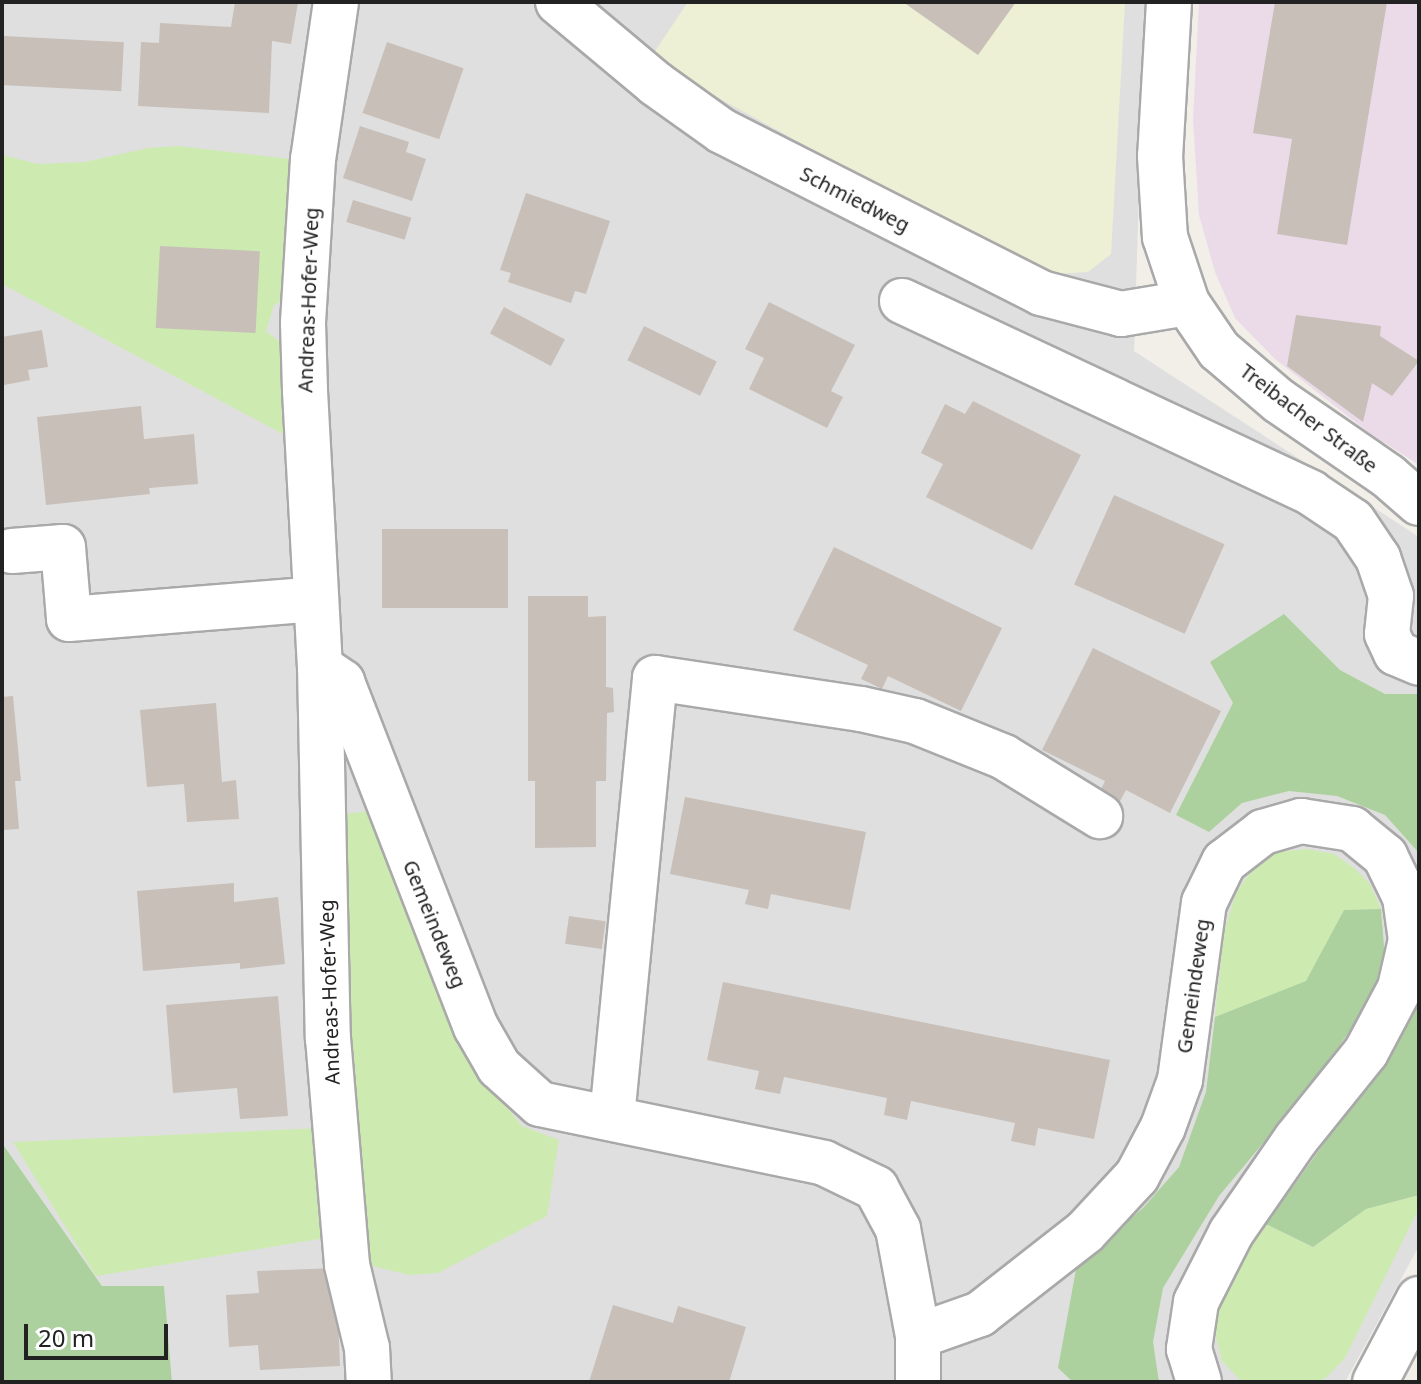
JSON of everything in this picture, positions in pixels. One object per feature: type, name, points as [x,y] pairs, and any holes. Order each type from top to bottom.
[{"type":"street","name":"Andreas-Hofer-Weg","points":[[336,2],[313,159],[303,323],[320,667],[328,1038],[347,1265],[367,1348],[369,1382]]},
{"type":"street","name":"Schmiedweg","points":[[558,2],[656,84],[722,131],[1041,293],[1121,314],[1187,303]]},
{"type":"street","name":"Treibacher Straße","points":[[1169,2],[1160,170],[1165,237],[1187,303],[1219,350],[1279,401],[1388,476],[1419,503]]},
{"type":"street","points":[[902,301],[1311,493],[1353,521],[1378,558],[1391,596],[1387,634],[1396,653],[1419,663]]},
{"type":"street","points":[[12,551],[63,547],[69,619],[316,599]]},
{"type":"street","name":"Gemeindeweg","points":[[320,667],[342,682],[476,1027],[499,1067],[540,1104],[824,1163],[876,1188],[898,1229],[918,1336],[918,1382]]},
{"type":"street","points":[[612,1117],[655,678],[861,709],[915,721],[1004,757],[1100,816]]},
{"type":"street","name":"Gemeindeweg","points":[[918,1336],[980,1314],[1085,1232],[1137,1176],[1163,1127],[1180,1080],[1204,903],[1224,862],[1263,832],[1301,821],[1352,829],[1385,856],[1405,897],[1411,940],[1400,988],[1366,1052],[1296,1139],[1231,1233],[1196,1302],[1189,1349],[1199,1382]]},
{"type":"street","points":[[1375,1382],[1419,1299]]},
{"type":"shaded area","points":[[2,2],[1145,2],[1134,351],[1419,537],[1419,1246],[1345,1382],[172,1382],[164,1286],[102,1286],[2,1143]]},
{"type":"shaded area","points":[[1199,2],[1419,2],[1419,465],[1368,432],[1275,359],[1235,318],[1215,272],[1199,215],[1193,120]]},
{"type":"green space","points":[[688,2],[1125,2],[1111,254],[1088,272],[1055,274],[898,196],[649,60]]},
{"type":"green space","points":[[178,146],[299,160],[289,297],[274,305],[266,331],[280,342],[290,356],[296,441],[2,284],[2,155],[38,164],[85,162],[148,148]]},
{"type":"green space","points":[[1284,614],[1340,670],[1385,694],[1419,694],[1419,853],[1385,815],[1337,796],[1289,791],[1242,803],[1209,832],[1176,815],[1233,703],[1210,662]]},
{"type":"green space","points":[[377,810],[457,1011],[503,1103],[522,1126],[559,1140],[547,1216],[438,1273],[409,1275],[361,1263],[337,815]]},
{"type":"green space","points":[[1307,849],[1334,854],[1354,868],[1370,884],[1381,909],[1344,910],[1307,981],[1215,1017],[1224,932],[1236,893],[1252,870],[1278,852]]},
{"type":"green space","points":[[1381,909],[1385,959],[1370,1002],[1313,1083],[1219,1196],[1163,1288],[1153,1342],[1159,1382],[1073,1382],[1058,1368],[1077,1264],[1143,1208],[1179,1167],[1206,1092],[1215,1017],[1306,981],[1344,910]]},
{"type":"green space","points":[[1419,1003],[1419,1195],[1366,1209],[1313,1247],[1266,1224],[1400,1038]]},
{"type":"green space","points":[[323,1128],[331,1237],[96,1276],[13,1142]]},
{"type":"green space","points":[[2,1143],[102,1286],[164,1286],[172,1382],[2,1382]]},
{"type":"green space","points":[[1419,1195],[1419,1208],[1345,1358],[1326,1378],[1318,1382],[1242,1382],[1222,1361],[1216,1337],[1218,1306],[1230,1279],[1266,1224],[1313,1247],[1366,1209]]},
{"type":"building","points":[[235,2],[298,2],[291,44],[272,41],[269,113],[138,106],[141,42],[159,43],[160,23],[231,27]]},
{"type":"building","points":[[903,2],[1016,2],[978,55]]},
{"type":"building","points":[[1275,2],[1387,2],[1347,245],[1277,234],[1292,139],[1253,133]]},
{"type":"building","points":[[4,36],[124,42],[121,91],[2,85]]},
{"type":"building","points":[[387,42],[464,68],[439,139],[363,113]]},
{"type":"building","points":[[360,126],[409,142],[406,152],[426,159],[412,201],[343,178]]},
{"type":"building","points":[[526,193],[610,221],[586,294],[575,291],[571,303],[508,282],[511,273],[500,270]]},
{"type":"building","points":[[353,200],[411,218],[405,240],[346,222]]},
{"type":"building","points":[[160,246],[260,251],[256,333],[156,328]]},
{"type":"building","points":[[769,302],[855,345],[831,391],[843,397],[827,428],[749,389],[764,358],[745,349]]},
{"type":"building","points":[[504,307],[565,339],[551,366],[490,333]]},
{"type":"building","points":[[1296,315],[1381,326],[1380,336],[1419,361],[1392,396],[1372,383],[1363,422],[1287,366]]},
{"type":"building","points":[[644,326],[717,362],[700,396],[627,360]]},
{"type":"building","points":[[42,330],[48,367],[28,370],[30,380],[4,385],[2,337]]},
{"type":"building","points":[[973,401],[1081,455],[1032,550],[926,497],[943,464],[921,453],[945,404],[965,414]]},
{"type":"building","points":[[141,406],[144,439],[194,434],[198,484],[149,488],[150,494],[46,505],[37,417]]},
{"type":"building","points":[[1114,495],[1225,544],[1185,634],[1074,585]]},
{"type":"building","points":[[382,529],[508,529],[508,608],[382,608]]},
{"type":"building","points":[[834,547],[1002,628],[961,711],[888,676],[882,689],[861,679],[868,665],[793,630]]},
{"type":"building","points":[[528,596],[588,596],[588,617],[606,616],[606,687],[613,688],[614,712],[607,713],[606,781],[596,781],[596,847],[535,848],[535,781],[528,781]]},
{"type":"building","points":[[1093,648],[1221,711],[1170,813],[1126,790],[1119,803],[1099,793],[1105,781],[1042,750]]},
{"type":"building","points":[[13,696],[21,781],[15,781],[19,829],[2,830],[2,697]]},
{"type":"building","points":[[216,703],[222,782],[236,780],[239,819],[187,822],[184,784],[147,787],[140,710]]},
{"type":"building","points":[[685,797],[866,832],[850,910],[771,894],[768,909],[745,904],[749,890],[670,874]]},
{"type":"building","points":[[234,883],[234,902],[278,897],[285,964],[240,969],[240,963],[143,971],[137,891]]},
{"type":"building","points":[[569,916],[606,921],[602,949],[565,944]]},
{"type":"building","points":[[723,982],[1110,1060],[1094,1139],[1038,1128],[1035,1146],[1011,1141],[1015,1123],[911,1101],[907,1120],[884,1115],[887,1098],[784,1077],[780,1094],[755,1089],[759,1071],[707,1060]]},
{"type":"building","points":[[278,996],[288,1116],[240,1119],[237,1088],[173,1093],[166,1005]]},
{"type":"building","points":[[336,1268],[340,1366],[260,1370],[258,1345],[229,1347],[226,1295],[259,1293],[257,1271]]},
{"type":"building","points":[[613,1305],[673,1323],[678,1306],[746,1327],[729,1382],[589,1382]]}]
